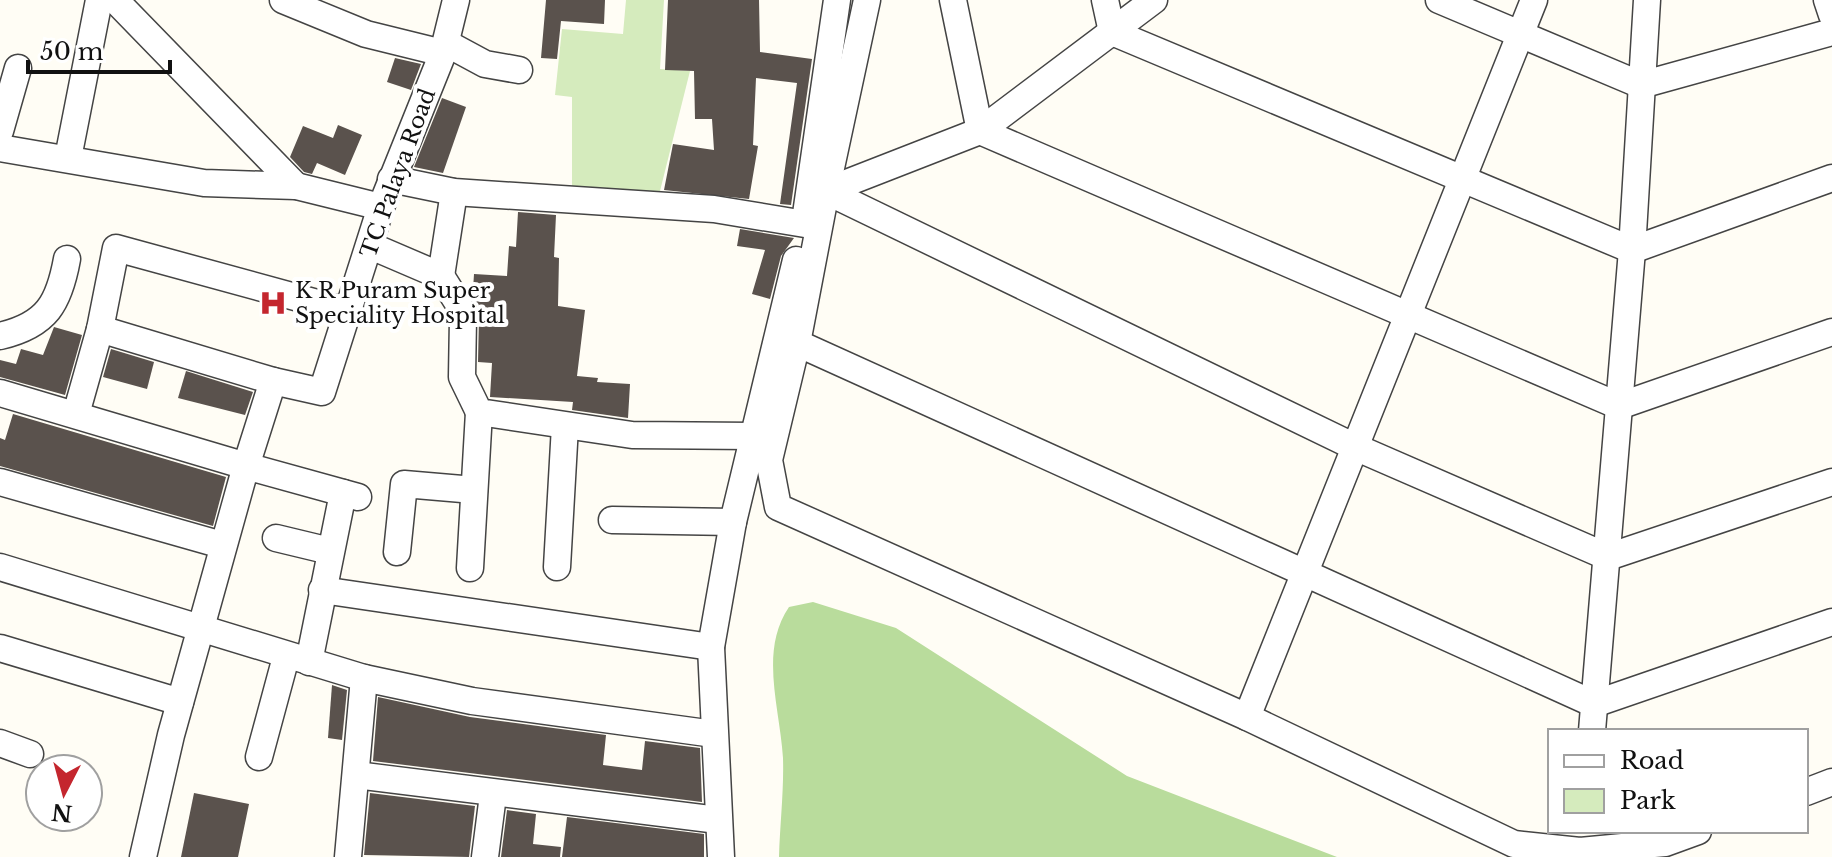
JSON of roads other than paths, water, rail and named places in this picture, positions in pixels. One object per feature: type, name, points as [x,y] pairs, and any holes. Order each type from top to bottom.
[{"type":"street","points":[[68,158],[99,0]]},
{"type":"street","points":[[115,0],[296,186]]},
{"type":"street","points":[[283,0],[366,34],[445,48],[485,64],[519,70]]},
{"type":"street","name":"TC Palaya Road","points":[[273,381],[322,392],[391,179],[445,48],[456,0]]},
{"type":"street","points":[[721,857],[711,647],[733,522],[805,224],[837,0]]},
{"type":"street","points":[[867,0],[797,343],[769,460],[778,507],[1247,717],[1514,844],[1581,841],[1665,843],[1692,833]]},
{"type":"street","points":[[953,0],[980,131]]},
{"type":"street","points":[[1105,0],[1112,32]]},
{"type":"street","points":[[826,191],[980,131],[1154,0]]},
{"type":"street","points":[[1439,0],[1641,85],[1832,32]]},
{"type":"street","points":[[1247,717],[1534,0]]},
{"type":"street","points":[[1592,729],[1632,250],[1647,0]]},
{"type":"street","points":[[1827,0],[1832,15]]},
{"type":"street","points":[[1112,32],[1632,250],[1832,178]]},
{"type":"street","points":[[0,131],[18,68]]},
{"type":"street","points":[[980,131],[1407,318],[1619,406],[1832,332]]},
{"type":"street","points":[[0,148],[204,183],[296,186],[381,207]]},
{"type":"street","points":[[391,179],[454,192],[714,209],[805,224]]},
{"type":"street","points":[[826,191],[1355,447],[1608,557],[1832,482]]},
{"type":"street","points":[[441,276],[454,192]]},
{"type":"street","points":[[371,246],[441,276],[458,303],[463,318],[462,377],[479,412],[470,568]]},
{"type":"street","points":[[76,414],[100,329],[116,248],[350,312]]},
{"type":"street","points":[[0,336],[28,327],[47,312],[60,295],[67,259]]},
{"type":"street","points":[[100,329],[273,381],[222,545],[143,857]]},
{"type":"street","points":[[797,343],[1594,704],[1832,622]]},
{"type":"street","points":[[0,393],[351,495],[330,551],[322,590],[259,757]]},
{"type":"street","points":[[479,412],[632,435],[754,436]]},
{"type":"street","points":[[557,567],[565,426]]},
{"type":"street","points":[[0,482],[222,545]]},
{"type":"street","points":[[397,552],[404,484],[474,490]]},
{"type":"street","points":[[612,520],[733,522]]},
{"type":"street","points":[[276,538],[330,551]]},
{"type":"street","points":[[0,567],[364,678],[472,701],[714,734]]},
{"type":"street","points":[[322,590],[711,647]]},
{"type":"street","points":[[0,648],[180,702]]},
{"type":"street","points":[[348,857],[364,678]]},
{"type":"street","points":[[0,743],[27,753]]},
{"type":"street","points":[[356,775],[493,795],[718,820]]},
{"type":"street","points":[[1808,791],[1832,782]]},
{"type":"street","points":[[485,857],[493,795]]},
{"type":"place","name":"K R Puram Super Speciality Hospital","points":[[273,303]]}]
